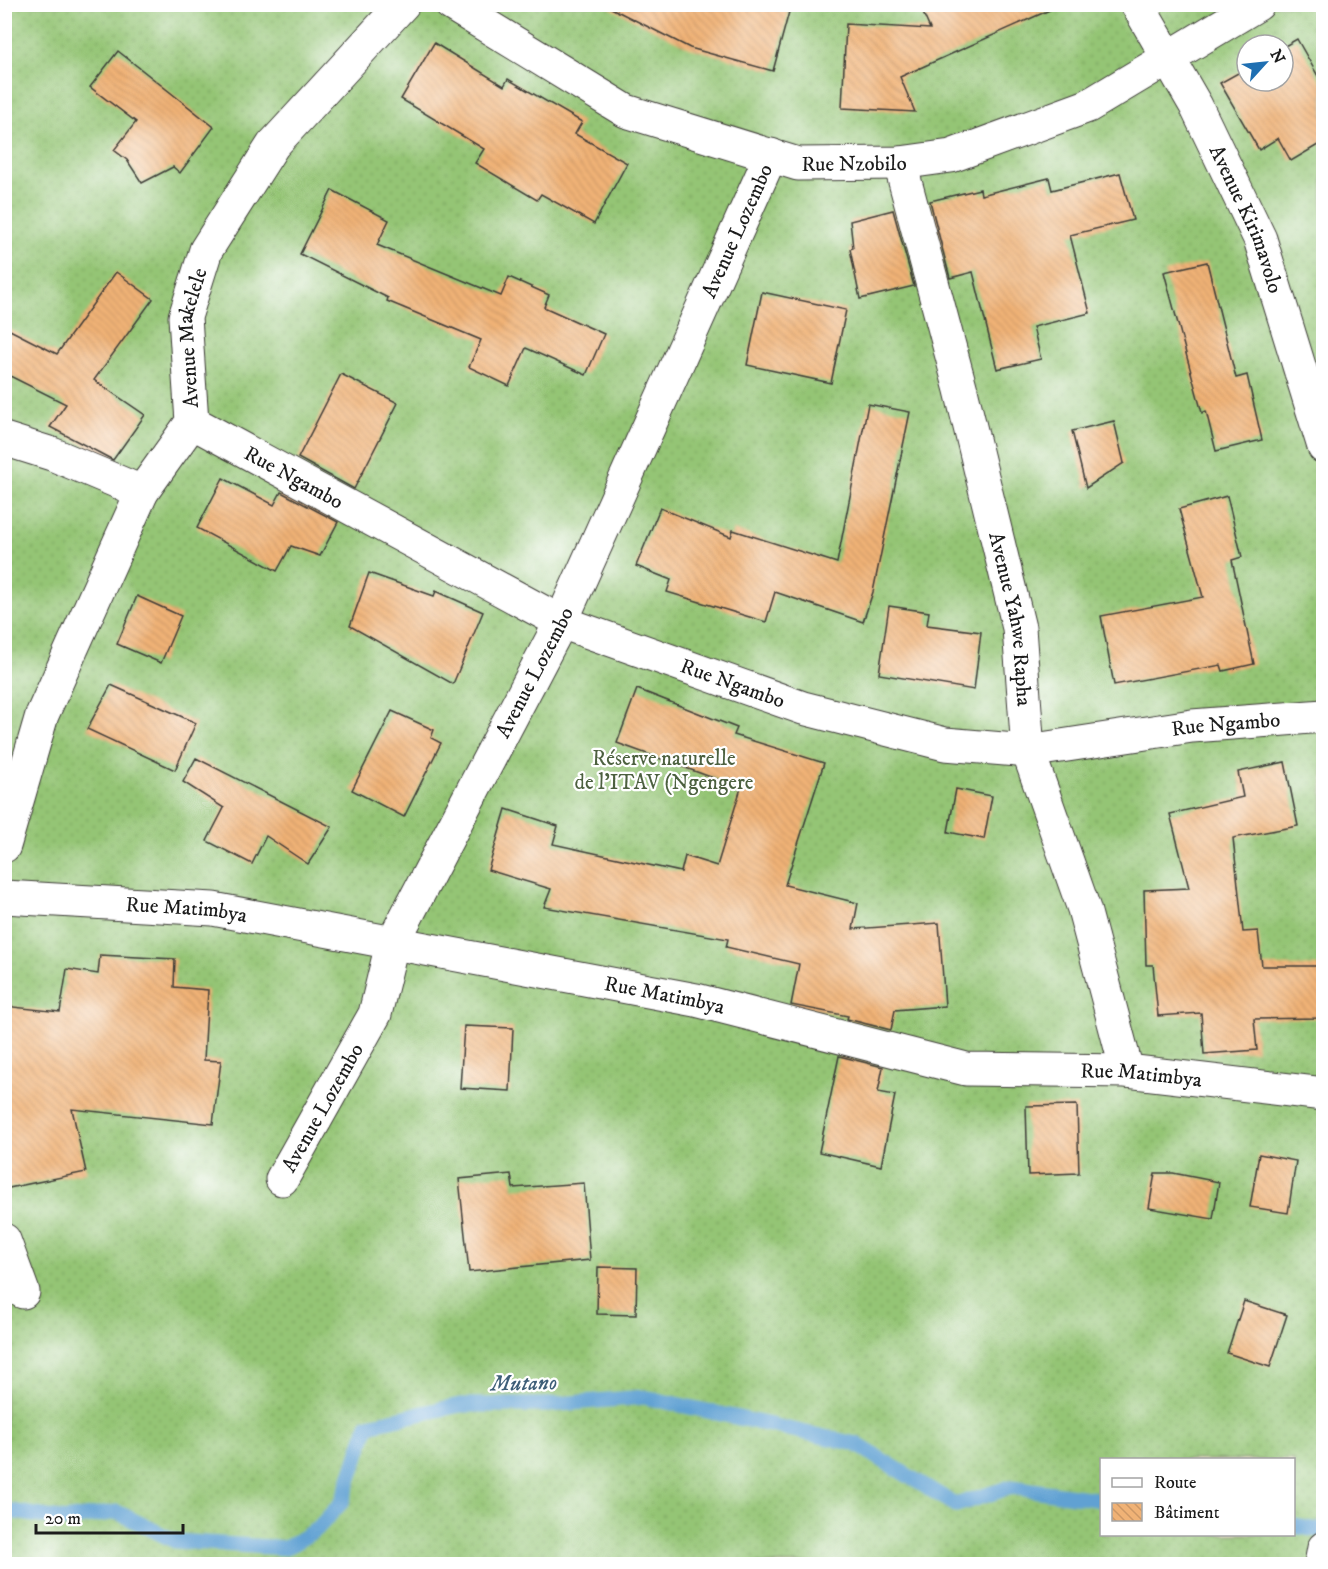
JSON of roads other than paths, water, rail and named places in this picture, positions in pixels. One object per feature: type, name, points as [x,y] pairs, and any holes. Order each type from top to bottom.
[{"type":"street","name":"Avenue Makelele","points":[[4,846],[42,715],[142,492],[192,422],[184,317],[206,250],[273,144],[403,4]]},
{"type":"street","name":"Rue Nzobilo","points":[[451,4],[626,111],[798,164],[900,164],[951,156],[1088,106],[1170,59],[1258,4]]},
{"type":"street","name":"Avenue Kirimavolo","points":[[1137,4],[1196,105],[1260,239],[1323,447]]},
{"type":"street","name":"Avenue Lozembo","points":[[282,1179],[375,1014],[392,944],[561,622],[771,154]]},
{"type":"street","name":"Avenue Yahwe Rapha","points":[[900,164],[961,390],[1019,628],[1028,750],[1084,909],[1127,1071]]},
{"type":"street","name":"Rue Ngambo","points":[[192,422],[561,622],[803,708],[945,744],[1028,750],[1192,726],[1323,716]]},
{"type":"street","points":[[4,439],[52,454],[142,492]]},
{"type":"street","name":"Rue Matimbya","points":[[4,897],[213,909],[696,1000],[966,1069],[1127,1071],[1323,1094]]},
{"type":"street","points":[[4,1240],[23,1292]]},
{"type":"street","points":[[1321,1564],[1323,1548]]},
{"type":"waterway","name":"Mutano","points":[[4,1510],[65,1520],[117,1512],[175,1541],[286,1548],[317,1529],[342,1502],[368,1425],[460,1405],[548,1405],[644,1397],[856,1444],[956,1505],[1011,1487],[1100,1500]]},
{"type":"waterway","name":"Mutano","points":[[1295,1526],[1324,1531]]},
{"type":"park label","name":"Réserve naturelle de l'ITAV (Ngengere","points":[[664,770]]}]
